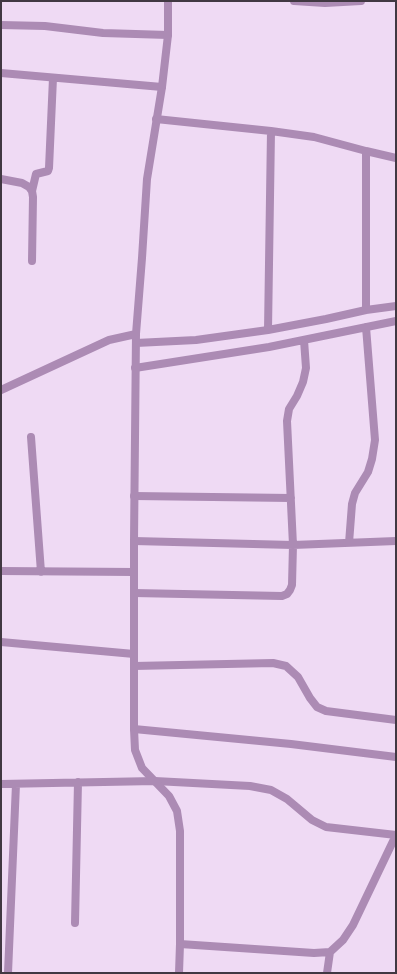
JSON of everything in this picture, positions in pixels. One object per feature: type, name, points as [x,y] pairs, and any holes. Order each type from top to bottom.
[{"type":"street","points":[[168,1],[168,35],[162,87],[147,179],[135,346],[134,729],[135,750],[142,768],[169,796],[177,811],[180,830],[179,973]]},
{"type":"street","points":[[294,1],[361,1]]},
{"type":"street","points":[[1,25],[45,26],[103,33],[168,35]]},
{"type":"street","points":[[1,73],[162,87]]},
{"type":"street","points":[[32,261],[32,191],[36,174],[48,171],[49,168],[53,78]]},
{"type":"street","points":[[156,119],[314,137],[396,158]]},
{"type":"street","points":[[268,330],[271,131]]},
{"type":"street","points":[[366,151],[366,310]]},
{"type":"street","points":[[1,179],[22,183],[29,187],[32,191]]},
{"type":"street","points":[[135,346],[196,340],[268,330],[366,310],[396,306]]},
{"type":"street","points":[[135,368],[268,347],[396,321]]},
{"type":"street","points":[[349,543],[352,504],[355,493],[368,472],[375,440],[366,327]]},
{"type":"street","points":[[1,390],[109,340],[136,334]]},
{"type":"street","points":[[134,593],[282,596],[287,594],[290,590],[292,585],[293,545],[287,421],[289,409],[303,382],[306,368],[304,340]]},
{"type":"street","points":[[31,437],[41,572]]},
{"type":"street","points":[[134,496],[291,498]]},
{"type":"street","points":[[134,541],[293,545],[396,541]]},
{"type":"street","points":[[1,571],[134,572]]},
{"type":"street","points":[[1,642],[134,654]]},
{"type":"street","points":[[134,666],[273,663],[286,666],[298,677],[310,698],[317,706],[326,711],[396,720]]},
{"type":"street","points":[[134,729],[290,744],[396,757]]},
{"type":"street","points":[[1,784],[155,781],[250,786],[271,790],[287,799],[312,820],[326,827],[396,835],[353,925],[343,940],[330,952],[314,953],[180,944]]},
{"type":"street","points":[[75,923],[78,782]]},
{"type":"street","points":[[8,973],[16,784]]},
{"type":"street","points":[[327,973],[330,952]]}]
